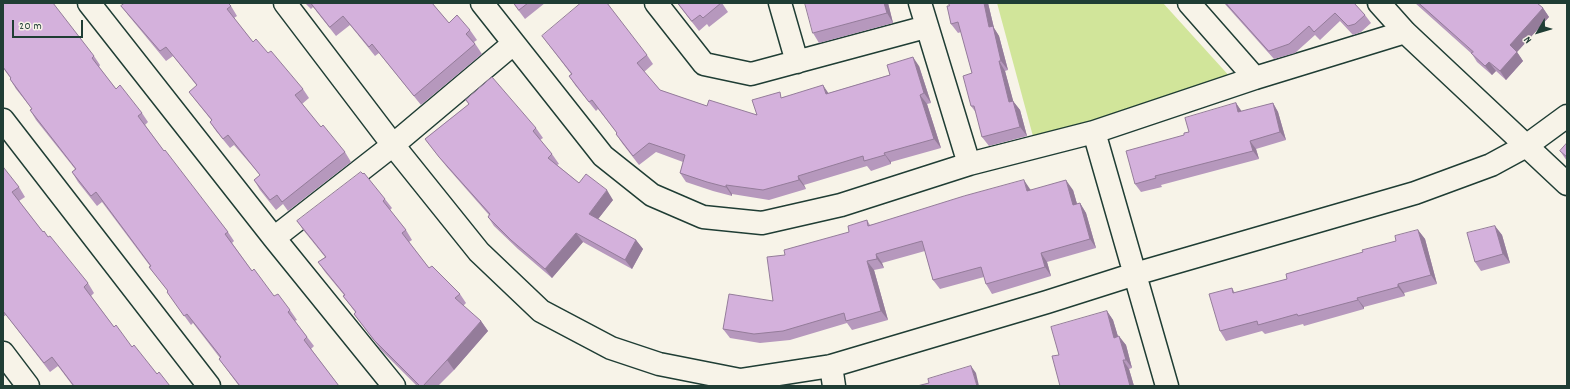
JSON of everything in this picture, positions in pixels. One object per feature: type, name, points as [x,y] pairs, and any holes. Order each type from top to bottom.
[{"type":"street","points":[[89,3],[274,238],[394,386]]},
{"type":"street","points":[[285,3],[393,145],[479,252],[541,311],[611,348],[659,364],[740,380],[832,376],[1047,302],[1135,274],[1415,193],[1491,165],[1526,146],[1567,116]]},
{"type":"street","points":[[482,3],[603,156],[652,195],[703,217],[762,223],[841,205],[969,164],[1094,132],[1255,78],[1405,32]]},
{"type":"street","points":[[656,3],[704,64],[751,74],[926,27]]},
{"type":"street","points":[[780,3],[797,62]]},
{"type":"street","points":[[920,3],[926,27],[969,164]]},
{"type":"street","points":[[1189,3],[1255,78]]},
{"type":"street","points":[[1379,3],[1405,32],[1567,184]]},
{"type":"street","points":[[274,238],[393,145],[513,44]]},
{"type":"street","points":[[3,120],[209,386]]},
{"type":"street","points":[[1094,132],[1167,386]]},
{"type":"street","points":[[3,353],[28,386]]},
{"type":"green space","points":[[997,3],[1163,3],[1232,79],[1034,140]]},
{"type":"building","points":[[3,3],[53,3],[94,56],[92,58],[116,89],[120,85],[142,113],[138,116],[228,232],[225,234],[252,271],[254,269],[274,296],[278,294],[290,310],[288,312],[307,337],[304,340],[339,386],[240,386],[219,359],[221,357],[187,314],[184,316],[167,292],[168,291],[149,267],[151,266],[96,192],[91,196],[72,172],[76,169],[30,110],[32,109],[10,79],[11,78],[3,67]]},
{"type":"building","points":[[125,3],[228,3],[231,6],[227,9],[253,42],[256,39],[268,53],[271,51],[303,89],[295,95],[321,127],[323,125],[345,152],[282,202],[277,195],[270,200],[254,180],[260,175],[228,135],[223,139],[210,122],[212,120],[189,92],[197,85],[166,47],[160,51],[121,6]]},
{"type":"building","points":[[311,3],[432,3],[449,23],[457,15],[470,30],[466,34],[475,44],[414,96],[372,44],[369,47],[343,16],[330,27]]},
{"type":"building","points":[[514,3],[528,3],[519,10]]},
{"type":"building","points":[[581,3],[607,3],[647,55],[637,63],[660,90],[707,106],[709,100],[757,115],[752,100],[780,92],[781,98],[823,85],[826,94],[890,75],[887,65],[913,57],[924,93],[920,95],[934,139],[884,153],[885,155],[864,161],[863,156],[798,176],[799,180],[763,190],[726,185],[726,187],[680,173],[685,155],[649,143],[633,156],[592,100],[589,102],[569,76],[572,74],[542,36]]},
{"type":"building","points":[[678,3],[721,3],[703,18],[700,15],[692,21]]},
{"type":"building","points":[[805,3],[884,3],[887,13],[813,33]]},
{"type":"building","points":[[949,3],[984,3],[989,27],[993,26],[1001,61],[999,61],[1009,102],[1013,101],[1020,127],[982,137],[974,106],[971,106],[963,76],[972,73],[958,22],[951,24],[947,6],[949,6]]},
{"type":"building","points":[[1226,3],[1354,3],[1365,15],[1355,24],[1348,26],[1335,13],[1314,32],[1309,26],[1289,44],[1269,51]]},
{"type":"building","points":[[1419,3],[1537,3],[1543,8],[1510,45],[1517,52],[1500,71],[1489,62],[1485,66],[1471,53],[1473,52]]},
{"type":"building","points":[[492,77],[536,128],[533,131],[552,154],[548,158],[579,183],[586,174],[607,190],[589,214],[636,240],[625,260],[576,233],[545,269],[511,240],[488,217],[490,214],[439,157],[425,139],[469,104],[466,100]]},
{"type":"building","points":[[1236,103],[1238,112],[1273,103],[1280,132],[1250,141],[1253,151],[1155,176],[1156,178],[1135,184],[1126,151],[1184,135],[1184,133],[1189,132],[1185,118]]},
{"type":"building","points":[[1567,143],[1567,157],[1560,151]]},
{"type":"building","points":[[4,168],[19,187],[12,192],[43,232],[44,231],[48,237],[50,236],[88,283],[84,287],[114,327],[116,325],[132,347],[134,345],[157,374],[159,372],[170,386],[74,386],[52,357],[44,363],[3,311]]},
{"type":"building","points":[[361,172],[363,174],[364,173],[385,199],[383,201],[406,230],[402,233],[429,268],[432,266],[460,294],[455,298],[481,321],[423,386],[420,386],[374,340],[354,314],[356,312],[343,296],[345,295],[318,262],[326,257],[297,221]]},
{"type":"building","points":[[1024,180],[1027,191],[1066,180],[1073,205],[1080,203],[1090,239],[1041,253],[1045,267],[986,284],[981,267],[933,280],[922,241],[876,254],[877,259],[867,261],[881,311],[846,321],[844,313],[783,331],[754,334],[723,329],[729,294],[773,301],[767,257],[785,255],[784,250],[849,232],[848,226],[867,220],[868,226],[964,196]]},
{"type":"building","points":[[1495,226],[1503,254],[1475,262],[1467,233]]},
{"type":"building","points":[[1418,230],[1431,275],[1398,284],[1398,287],[1357,298],[1358,300],[1298,316],[1297,314],[1258,325],[1257,321],[1220,331],[1209,294],[1232,288],[1233,293],[1287,279],[1286,274],[1396,241],[1395,236]]},
{"type":"building","points":[[1107,311],[1114,338],[1119,336],[1126,360],[1123,360],[1130,386],[1060,386],[1052,356],[1059,355],[1051,327]]},
{"type":"building","points":[[971,366],[977,386],[917,386],[929,383],[928,379]]}]
